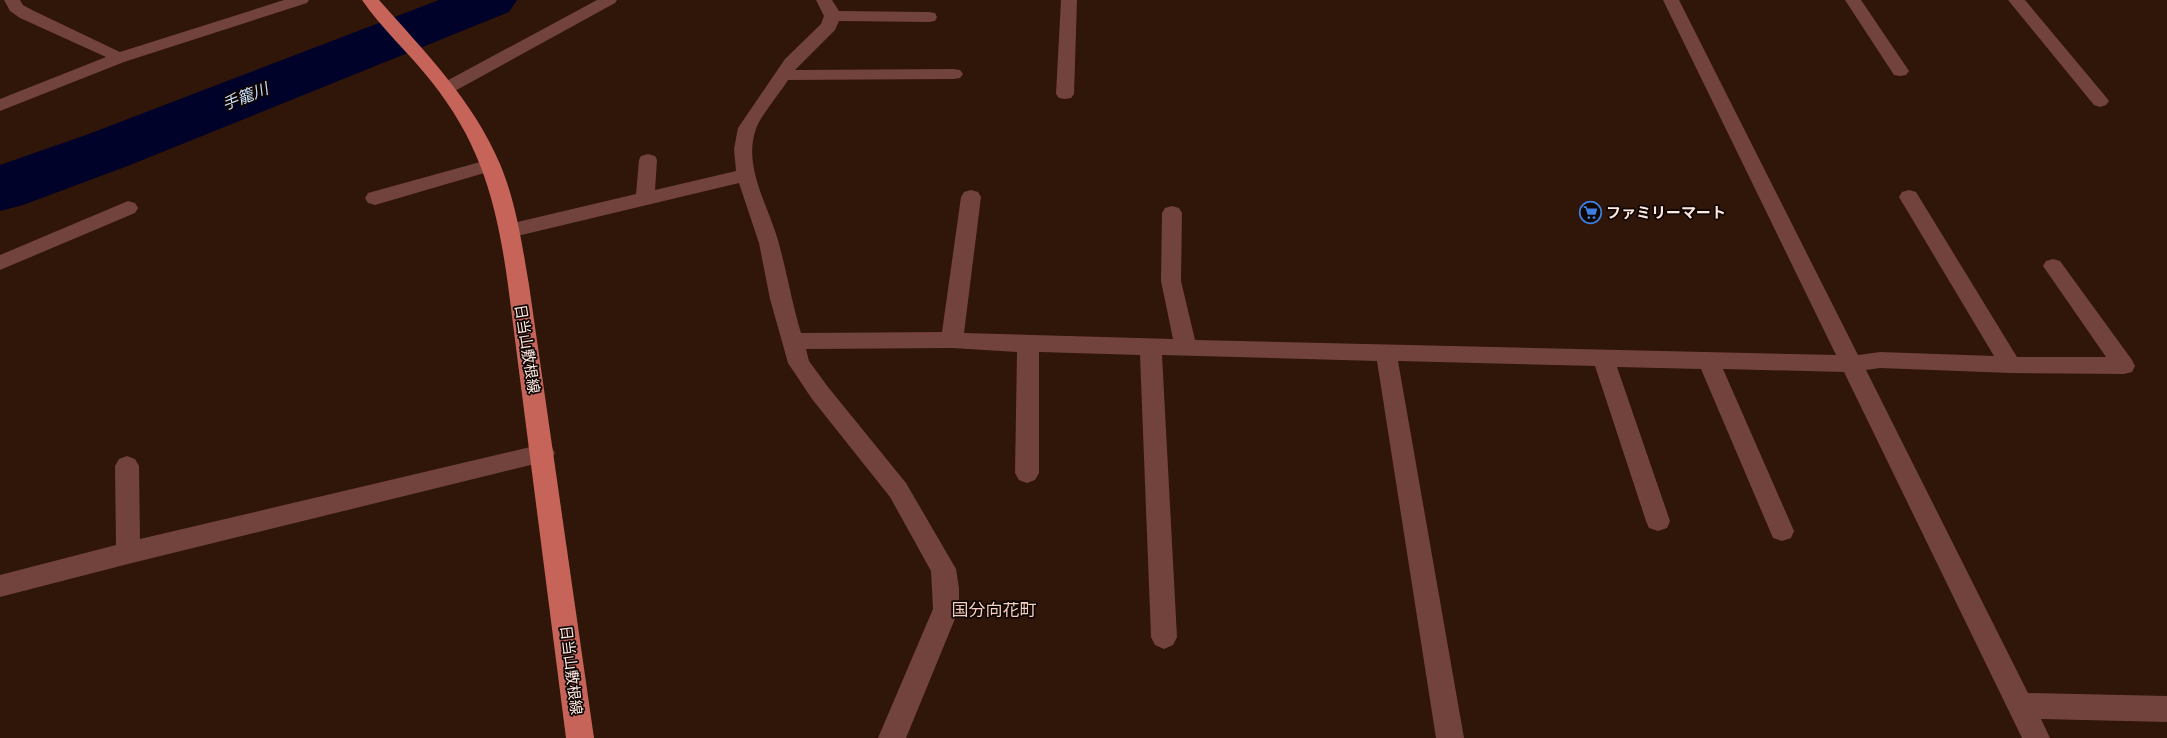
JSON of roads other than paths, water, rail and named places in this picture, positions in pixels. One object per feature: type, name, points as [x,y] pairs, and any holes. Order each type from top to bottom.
[{"type":"main road","name":"日当山敷根線","points":[[370,0],[445,85],[481,145],[491,165],[509,231],[543,453],[580,738]]},
{"type":"street","points":[[12,0],[16,8],[26,14],[110,52],[118,58]]},
{"type":"street","points":[[0,105],[118,58],[301,0]]},
{"type":"street","points":[[445,85],[609,0]]},
{"type":"street","points":[[1065,94],[1069,0]]},
{"type":"street","points":[[1671,0],[2036,738]]},
{"type":"street","points":[[1853,0],[1900,71]]},
{"type":"street","points":[[2016,0],[2100,101]]},
{"type":"street","points":[[892,738],[946,609],[946,588],[943,569],[898,490],[808,378],[798,363],[780,299],[769,243],[746,175],[743,149],[747,128],[795,57],[826,30],[828,8],[929,17]]},
{"type":"street","points":[[783,75],[954,74]]},
{"type":"street","points":[[646,200],[644,190],[648,160]]},
{"type":"street","points":[[375,198],[491,165]]},
{"type":"street","points":[[509,231],[646,200],[746,175]]},
{"type":"street","points":[[952,340],[971,197]]},
{"type":"street","points":[[1909,197],[2011,365]]},
{"type":"street","points":[[0,263],[128,208]]},
{"type":"street","points":[[1172,213],[1171,281],[1186,348]]},
{"type":"street","points":[[792,341],[952,340],[1028,344],[1851,364],[1880,360],[2011,365],[2124,366],[2053,266]]},
{"type":"street","points":[[1027,473],[1028,344]]},
{"type":"street","points":[[1151,347],[1164,637]]},
{"type":"street","points":[[1386,352],[1450,738]]},
{"type":"street","points":[[1603,357],[1658,521]]},
{"type":"street","points":[[1708,360],[1782,530]]},
{"type":"street","points":[[0,586],[128,553],[543,453]]},
{"type":"street","points":[[127,466],[128,553]]},
{"type":"street","points":[[2020,706],[2167,709]]},
{"type":"waterway","name":"手籠川","points":[[0,189],[108,150],[489,0]]},
{"type":"place","name":"ファミリーマート","points":[[1590,213]]},
{"type":"district","name":"国分向花町","points":[[994,610]]}]
